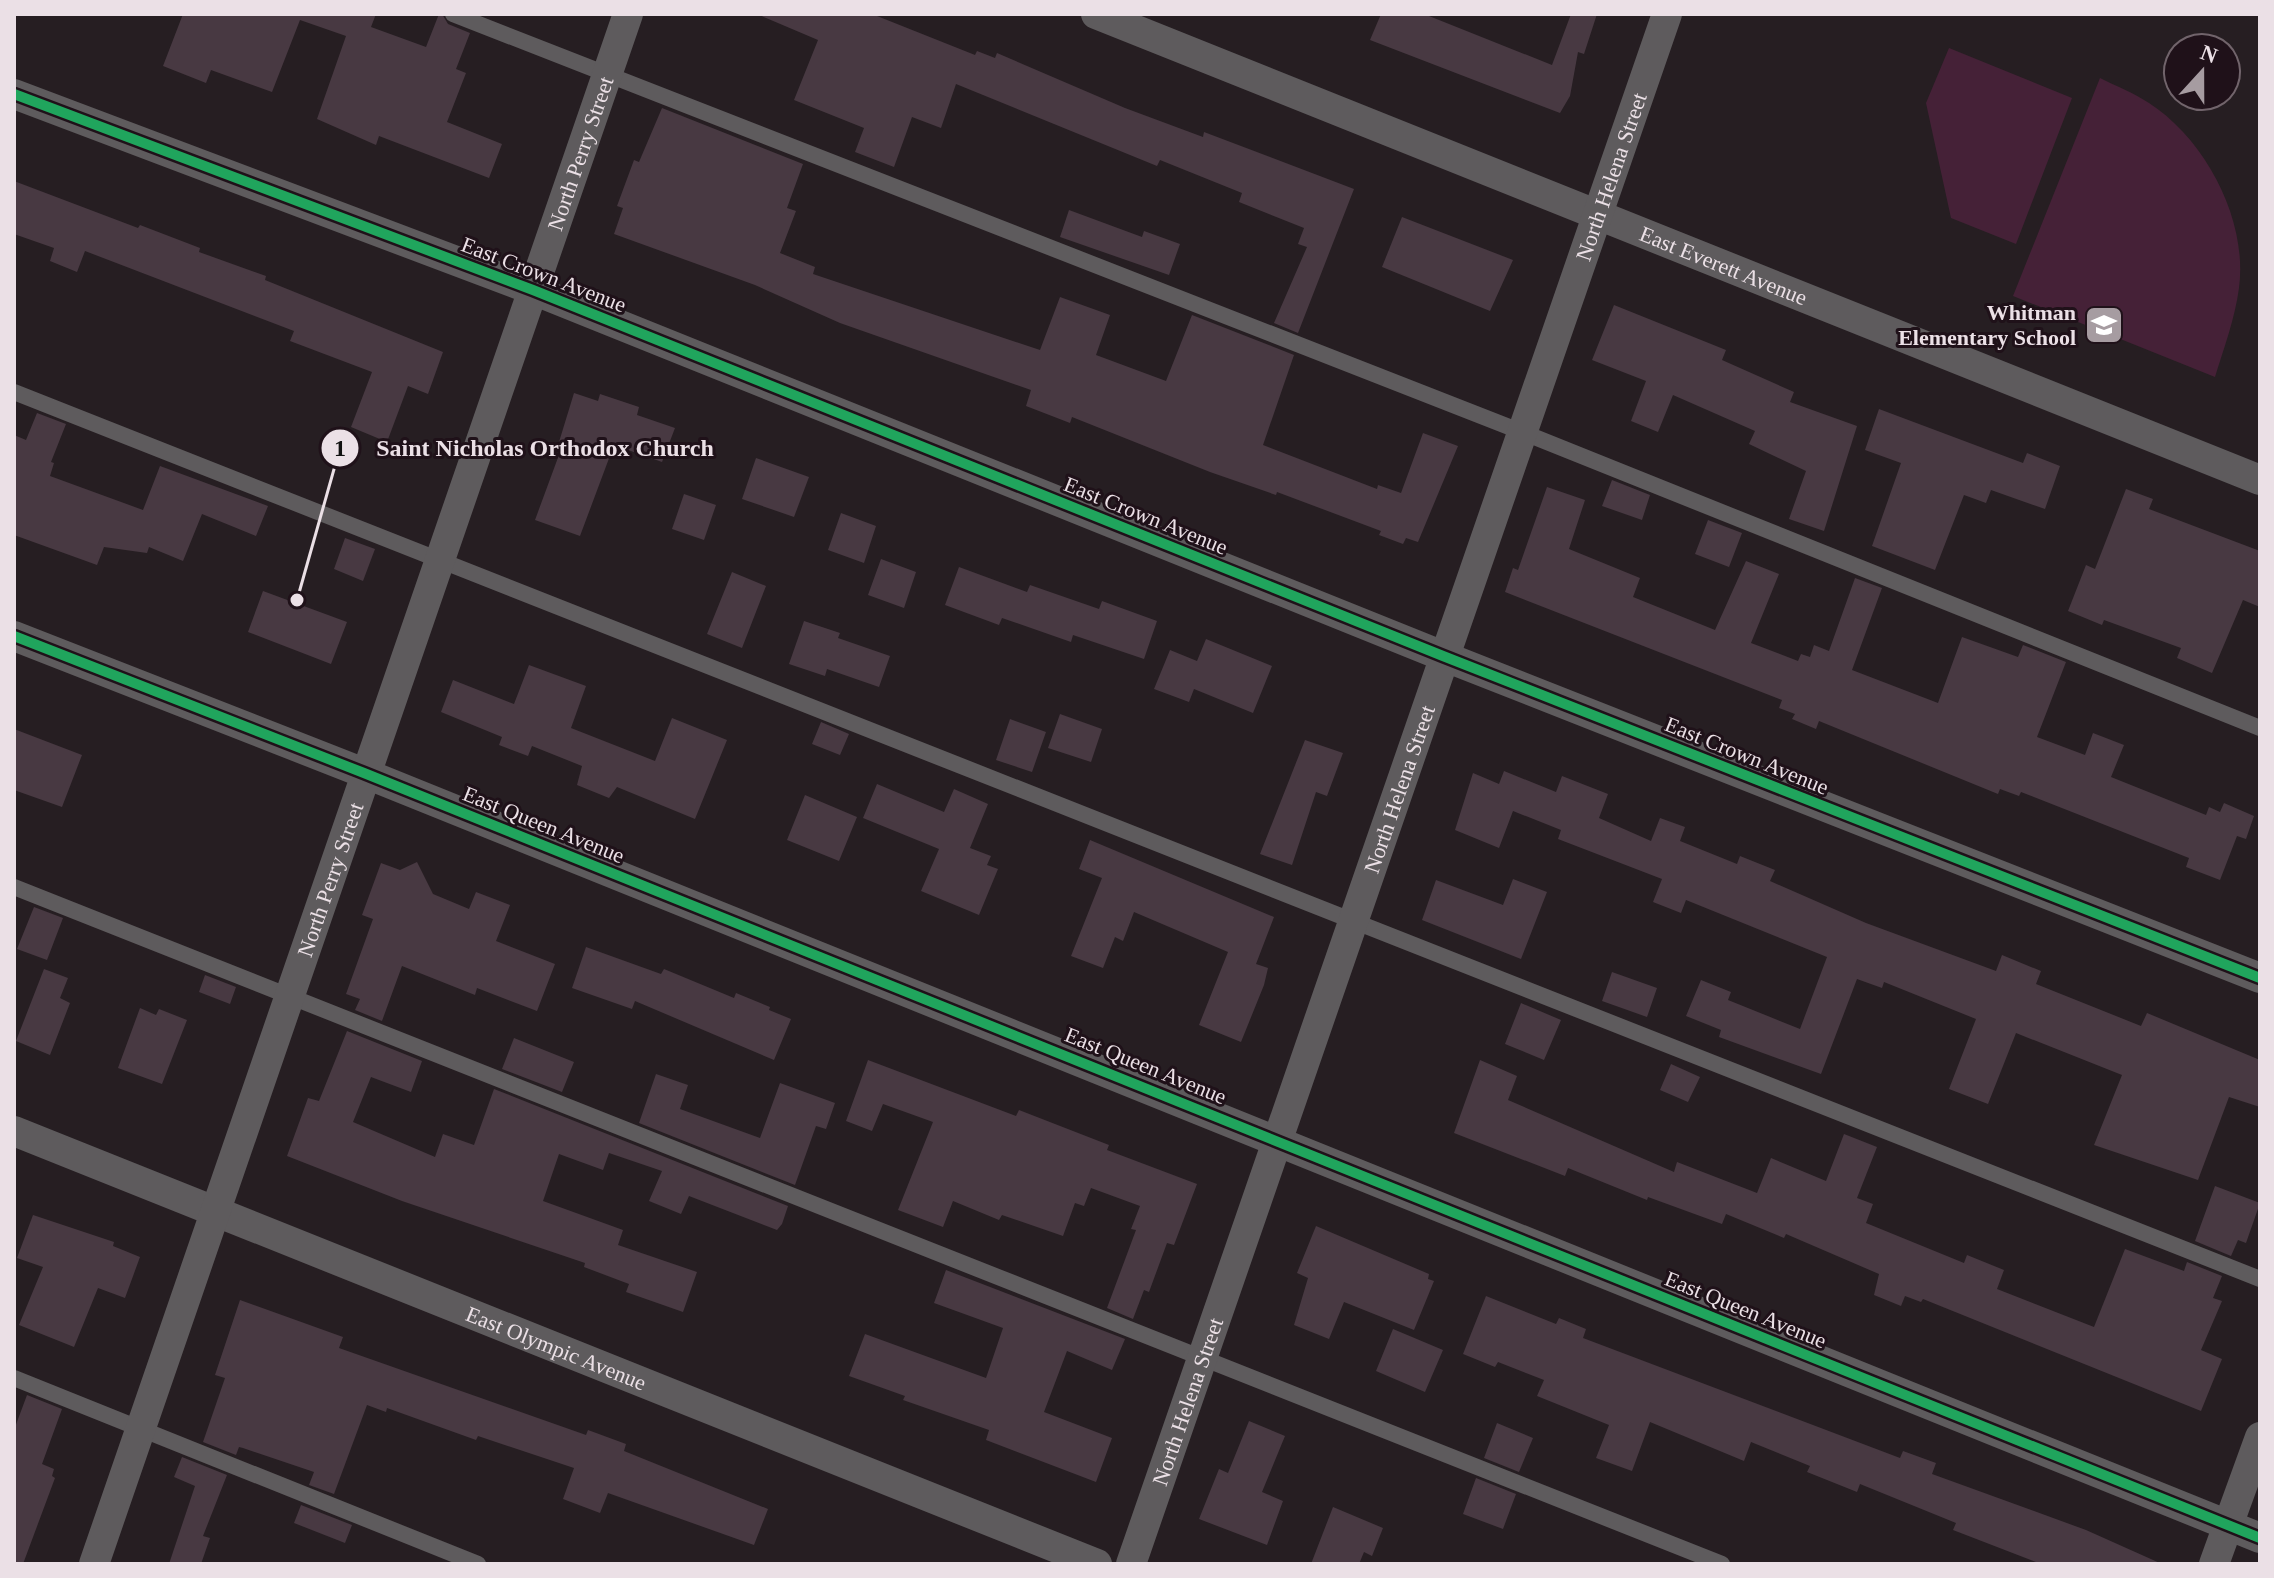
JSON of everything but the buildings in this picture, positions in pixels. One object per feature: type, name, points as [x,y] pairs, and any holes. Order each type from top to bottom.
[{"type":"street","name":"North Perry Street","points":[[94,1564],[288,993],[628,14]]},
{"type":"street","name":"East Everett Avenue","points":[[1096,14],[1600,213],[2260,480]]},
{"type":"street","name":"North Helena Street","points":[[1131,1564],[1667,14]]},
{"type":"street","name":"East Crown Avenue","points":[[14,94],[533,290],[1443,656],[2260,978]]},
{"type":"street","name":"East Queen Avenue","points":[[14,636],[1278,1140],[2260,1538]]},
{"type":"street","name":"East Olympic Avenue","points":[[14,1131],[1097,1564]]},
{"type":"street","points":[[2214,1564],[2260,1437]]},
{"type":"lane","points":[[453,14],[1522,432],[2260,728]]},
{"type":"lane","points":[[14,392],[2260,1279]]},
{"type":"lane","points":[[14,887],[288,993],[1722,1564]]},
{"type":"lane","points":[[14,1378],[478,1564]]},
{"type":"shaded area","points":[[1949,48],[2072,98],[2016,244],[1951,218],[1926,103]]},
{"type":"shaded area","points":[[2100,78],[2143,99],[2170,119],[2205,160],[2230,209],[2240,262],[2239,288],[2215,377],[2013,296]]},
{"type":"cycle path","points":[[14,94],[533,290],[1443,656],[2260,978]]},
{"type":"cycle path","points":[[14,636],[364,773],[2260,1538]]},
{"type":"place","name":"Whitman Elementary School","points":[[2104,325]]},
{"type":"place","name":"Saint Nicholas Orthodox Church","points":[[297,600]]}]
